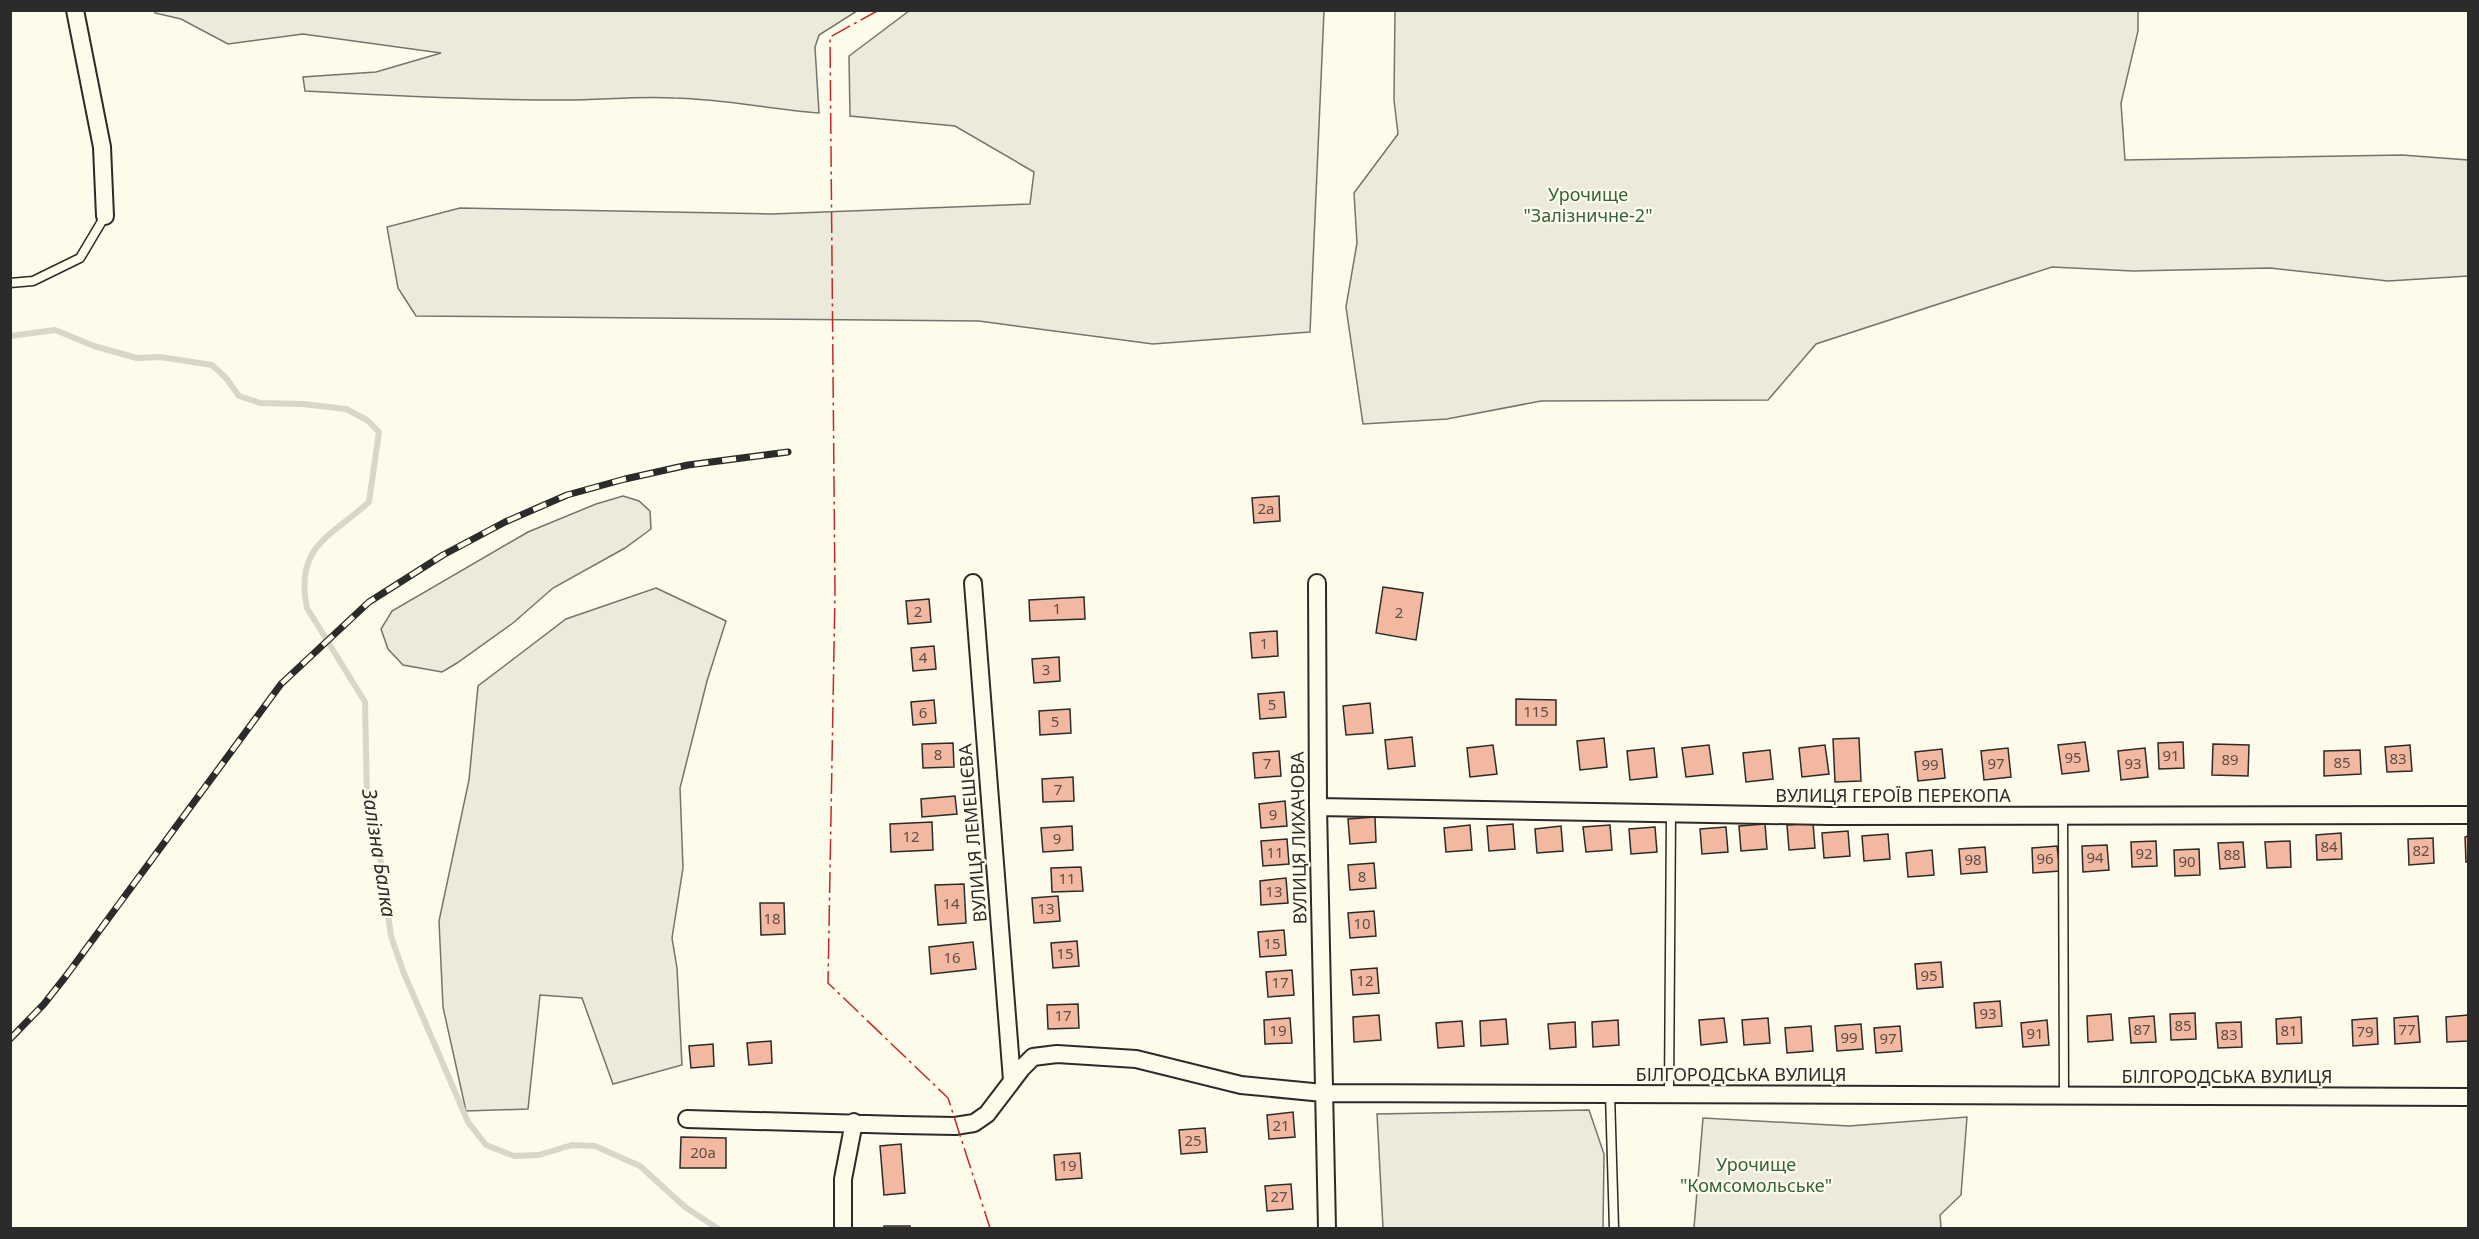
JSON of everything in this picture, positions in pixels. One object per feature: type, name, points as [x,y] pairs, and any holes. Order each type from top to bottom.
[{"type":"street","points":[[75,10],[102,147],[105,216]]},
{"type":"street","name":"ВУЛИЦЯ ЛЕМЕШЄВА","points":[[973,583],[1017,1074]]},
{"type":"street","name":"ВУЛИЦЯ ЛИХАЧОВА","points":[[1317,583],[1318,807],[1328,1228]]},
{"type":"street","name":"ВУЛИЦЯ ГЕРОЇВ ПЕРЕКОПА","points":[[1318,807],[2063,816],[2469,815]]},
{"type":"street","name":"БІЛГОРОДСЬКА ВУЛИЦЯ","points":[[1017,1074],[1033,1057],[1057,1054],[1103,1055],[1156,1063],[1241,1085],[1323,1093],[2469,1097]]},
{"type":"street","points":[[687,1119],[955,1126],[974,1123],[987,1114],[1017,1074]]},
{"type":"street","points":[[843,1228],[843,1179],[854,1122]]},
{"type":"lane","points":[[10,283],[33,281],[80,258],[105,216]]},
{"type":"lane","points":[[1669,1094],[1671,813]]},
{"type":"lane","points":[[2063,816],[2064,1095]]},
{"type":"lane","points":[[1610,1094],[1614,1228]]},
{"type":"green space","points":[[155,10],[857,11],[819,35],[815,47],[819,113],[728,102],[647,97],[579,100],[500,99],[305,91],[303,77],[376,72],[441,53],[303,34],[228,44],[181,19],[155,13]]},
{"type":"green space","points":[[909,11],[1324,11],[1310,332],[1153,344],[979,321],[416,316],[398,288],[387,227],[460,208],[772,214],[1030,204],[1034,172],[955,126],[850,116],[849,56]]},
{"type":"green space","name":"Урочище \"Залізничне-2\"","points":[[1395,11],[2138,11],[2138,31],[2121,103],[2125,160],[2402,155],[2468,160],[2468,276],[2388,281],[2270,268],[2133,271],[2052,267],[1816,344],[1768,400],[1541,401],[1447,419],[1363,424],[1346,307],[1357,243],[1354,193],[1398,134],[1394,100]]},
{"type":"green space","points":[[623,496],[639,501],[650,511],[651,529],[625,548],[553,588],[513,623],[457,663],[442,672],[403,665],[388,649],[381,629],[392,611],[528,532],[596,504]]},
{"type":"green space","points":[[656,588],[726,621],[707,681],[680,788],[683,868],[672,938],[677,968],[682,1065],[613,1084],[582,998],[540,995],[528,1109],[466,1111],[443,1007],[439,921],[469,780],[478,686],[566,619]]},
{"type":"green space","points":[[1589,1110],[1604,1154],[1603,1228],[1383,1228],[1377,1114]]},
{"type":"green space","name":"Урочище \"Комсомольське\"","points":[[1967,1117],[1961,1195],[1940,1215],[1941,1228],[1694,1228],[1703,1118],[1849,1126]]},
{"type":"building","points":[[1279,496],[1280,521],[1254,523],[1252,498]]},
{"type":"building","points":[[1383,587],[1423,593],[1416,640],[1376,633]]},
{"type":"building","points":[[1084,597],[1085,619],[1030,621],[1029,600]]},
{"type":"building","points":[[929,599],[931,622],[908,624],[906,601]]},
{"type":"building","points":[[1277,631],[1278,656],[1252,658],[1250,633]]},
{"type":"building","points":[[934,646],[936,669],[913,671],[911,648]]},
{"type":"building","points":[[1059,657],[1060,681],[1034,683],[1032,659]]},
{"type":"building","points":[[1284,692],[1286,717],[1260,719],[1258,694]]},
{"type":"building","points":[[1516,699],[1556,700],[1556,725],[1516,725]]},
{"type":"building","points":[[934,700],[936,723],[913,725],[911,702]]},
{"type":"building","points":[[1370,703],[1373,733],[1346,735],[1343,706]]},
{"type":"building","points":[[1070,709],[1071,733],[1040,735],[1039,711]]},
{"type":"building","points":[[1412,737],[1415,766],[1388,769],[1385,740]]},
{"type":"building","points":[[1604,738],[1607,767],[1580,770],[1577,741]]},
{"type":"building","points":[[1859,738],[1861,781],[1835,782],[1833,739]]},
{"type":"building","points":[[2085,742],[2089,771],[2062,774],[2058,745]]},
{"type":"building","points":[[2183,742],[2184,768],[2159,769],[2158,743]]},
{"type":"building","points":[[953,743],[954,767],[923,768],[922,744]]},
{"type":"building","points":[[2213,744],[2249,745],[2248,776],[2212,775]]},
{"type":"building","points":[[1493,745],[1497,774],[1470,777],[1467,748]]},
{"type":"building","points":[[1709,745],[1713,774],[1686,777],[1682,748]]},
{"type":"building","points":[[1825,745],[1829,774],[1802,777],[1799,748]]},
{"type":"building","points":[[2410,745],[2412,771],[2387,772],[2385,747]]},
{"type":"building","points":[[1654,748],[1657,777],[1630,780],[1627,751]]},
{"type":"building","points":[[2008,748],[2011,777],[1984,780],[1981,751]]},
{"type":"building","points":[[2145,748],[2148,777],[2121,780],[2118,751]]},
{"type":"building","points":[[1942,749],[1945,778],[1918,781],[1915,752]]},
{"type":"building","points":[[1770,750],[1773,779],[1746,782],[1743,753]]},
{"type":"building","points":[[2360,750],[2361,774],[2324,776],[2324,751]]},
{"type":"building","points":[[1279,751],[1281,776],[1255,778],[1253,753]]},
{"type":"building","points":[[1073,777],[1074,801],[1043,802],[1042,779]]},
{"type":"building","points":[[955,796],[957,814],[922,817],[921,799]]},
{"type":"building","points":[[1285,801],[1287,826],[1261,828],[1259,804]]},
{"type":"building","points":[[1375,817],[1376,842],[1350,844],[1348,819]]},
{"type":"building","points":[[932,822],[933,850],[891,852],[890,824]]},
{"type":"building","points":[[1813,823],[1815,848],[1789,850],[1787,825]]},
{"type":"building","points":[[1513,824],[1515,849],[1489,851],[1487,826]]},
{"type":"building","points":[[1765,824],[1767,849],[1741,851],[1739,826]]},
{"type":"building","points":[[1470,825],[1472,850],[1446,852],[1444,828]]},
{"type":"building","points":[[1610,825],[1612,850],[1586,852],[1583,827]]},
{"type":"building","points":[[1072,826],[1073,850],[1043,852],[1041,828]]},
{"type":"building","points":[[1561,826],[1563,851],[1537,853],[1535,829]]},
{"type":"building","points":[[1655,827],[1657,852],[1631,854],[1629,829]]},
{"type":"building","points":[[1726,827],[1728,852],[1702,854],[1700,829]]},
{"type":"building","points":[[1848,831],[1850,856],[1824,858],[1822,833]]},
{"type":"building","points":[[2341,833],[2342,859],[2317,860],[2316,835]]},
{"type":"building","points":[[1888,834],[1890,859],[1864,861],[1862,836]]},
{"type":"building","points":[[2468,836],[2468,862],[2466,862],[2465,837]]},
{"type":"building","points":[[2433,838],[2434,863],[2409,865],[2408,839]]},
{"type":"building","points":[[1287,839],[1289,864],[1263,866],[1261,841]]},
{"type":"building","points":[[2156,841],[2157,866],[2132,867],[2131,842]]},
{"type":"building","points":[[2290,841],[2291,867],[2267,868],[2265,842]]},
{"type":"building","points":[[2243,842],[2245,867],[2220,869],[2218,843]]},
{"type":"building","points":[[2107,845],[2109,870],[2083,872],[2082,846]]},
{"type":"building","points":[[2057,846],[2060,871],[2033,873],[2032,848]]},
{"type":"building","points":[[1985,847],[1987,872],[1961,874],[1959,849]]},
{"type":"building","points":[[2199,849],[2200,875],[2175,876],[2174,850]]},
{"type":"building","points":[[1932,850],[1934,875],[1908,877],[1906,853]]},
{"type":"building","points":[[1374,863],[1376,888],[1350,890],[1348,865]]},
{"type":"building","points":[[1081,867],[1083,891],[1052,892],[1051,868]]},
{"type":"building","points":[[1286,878],[1288,903],[1261,905],[1260,881]]},
{"type":"building","points":[[964,884],[966,923],[938,925],[935,885]]},
{"type":"building","points":[[1058,896],[1060,921],[1034,923],[1032,898]]},
{"type":"building","points":[[760,903],[784,903],[785,934],[761,935]]},
{"type":"building","points":[[1374,911],[1376,936],[1350,938],[1348,913]]},
{"type":"building","points":[[1284,930],[1286,955],[1260,957],[1258,932]]},
{"type":"building","points":[[1077,941],[1079,966],[1053,968],[1051,943]]},
{"type":"building","points":[[973,942],[976,969],[931,974],[929,947]]},
{"type":"building","points":[[1941,962],[1943,987],[1917,989],[1915,964]]},
{"type":"building","points":[[1377,968],[1379,993],[1353,995],[1351,970]]},
{"type":"building","points":[[1292,970],[1294,995],[1268,997],[1266,972]]},
{"type":"building","points":[[2000,1001],[2002,1026],[1976,1028],[1974,1003]]},
{"type":"building","points":[[1078,1004],[1079,1028],[1048,1029],[1047,1005]]},
{"type":"building","points":[[2195,1013],[2196,1039],[2171,1040],[2170,1014]]},
{"type":"building","points":[[2111,1014],[2113,1040],[2088,1042],[2087,1016]]},
{"type":"building","points":[[1379,1015],[1381,1040],[1354,1042],[1353,1017]]},
{"type":"building","points":[[2468,1015],[2468,1041],[2447,1042],[2446,1017]]},
{"type":"building","points":[[2154,1016],[2156,1042],[2131,1043],[2129,1018]]},
{"type":"building","points":[[2418,1016],[2420,1042],[2395,1044],[2394,1018]]},
{"type":"building","points":[[2301,1017],[2302,1043],[2277,1044],[2276,1019]]},
{"type":"building","points":[[1290,1018],[1292,1043],[1265,1044],[1264,1020]]},
{"type":"building","points":[[1724,1018],[1727,1042],[1701,1045],[1699,1020]]},
{"type":"building","points":[[1768,1018],[1770,1043],[1744,1045],[1742,1020]]},
{"type":"building","points":[[2377,1018],[2378,1044],[2353,1046],[2352,1020]]},
{"type":"building","points":[[1506,1019],[1508,1044],[1481,1046],[1480,1021]]},
{"type":"building","points":[[1618,1020],[1619,1045],[1593,1047],[1592,1022]]},
{"type":"building","points":[[2047,1020],[2049,1045],[2023,1047],[2021,1023]]},
{"type":"building","points":[[1462,1021],[1464,1046],[1438,1048],[1436,1023]]},
{"type":"building","points":[[1575,1022],[1576,1047],[1550,1049],[1548,1024]]},
{"type":"building","points":[[2241,1022],[2242,1047],[2218,1048],[2216,1023]]},
{"type":"building","points":[[1861,1024],[1863,1049],[1837,1051],[1835,1026]]},
{"type":"building","points":[[1811,1026],[1813,1051],[1787,1053],[1785,1028]]},
{"type":"building","points":[[1900,1026],[1902,1051],[1876,1053],[1874,1028]]},
{"type":"building","points":[[771,1041],[772,1063],[749,1065],[747,1043]]},
{"type":"building","points":[[713,1044],[714,1066],[691,1068],[689,1046]]},
{"type":"building","points":[[1293,1112],[1295,1137],[1269,1139],[1267,1115]]},
{"type":"building","points":[[1205,1128],[1207,1152],[1181,1154],[1179,1130]]},
{"type":"building","points":[[681,1137],[726,1138],[726,1168],[680,1168]]},
{"type":"building","points":[[901,1144],[905,1193],[884,1195],[880,1146]]},
{"type":"building","points":[[1080,1153],[1082,1178],[1056,1180],[1054,1155]]},
{"type":"building","points":[[1291,1184],[1293,1209],[1267,1211],[1265,1186]]},
{"type":"building","points":[[884,1226],[910,1226],[910,1228],[884,1228]]},
{"type":"waterway","name":"Залізна Балка","points":[[10,336],[55,330],[94,346],[137,358],[160,357],[212,365],[226,378],[239,396],[260,403],[303,404],[346,409],[367,420],[379,432],[369,502],[318,545],[306,571],[304,587],[307,608],[365,702],[367,799],[376,827],[391,936],[403,971],[468,1122],[486,1145],[514,1156],[539,1155],[572,1145],[595,1146],[640,1166],[685,1207],[717,1228]]},
{"type":"railway","points":[[10,1039],[44,1004],[66,976],[281,684],[369,602],[443,555],[505,522],[567,495],[688,465],[788,452]]},
{"type":"power","points":[[879,10],[830,37],[835,593],[828,983],[948,1098],[990,1228]]}]
